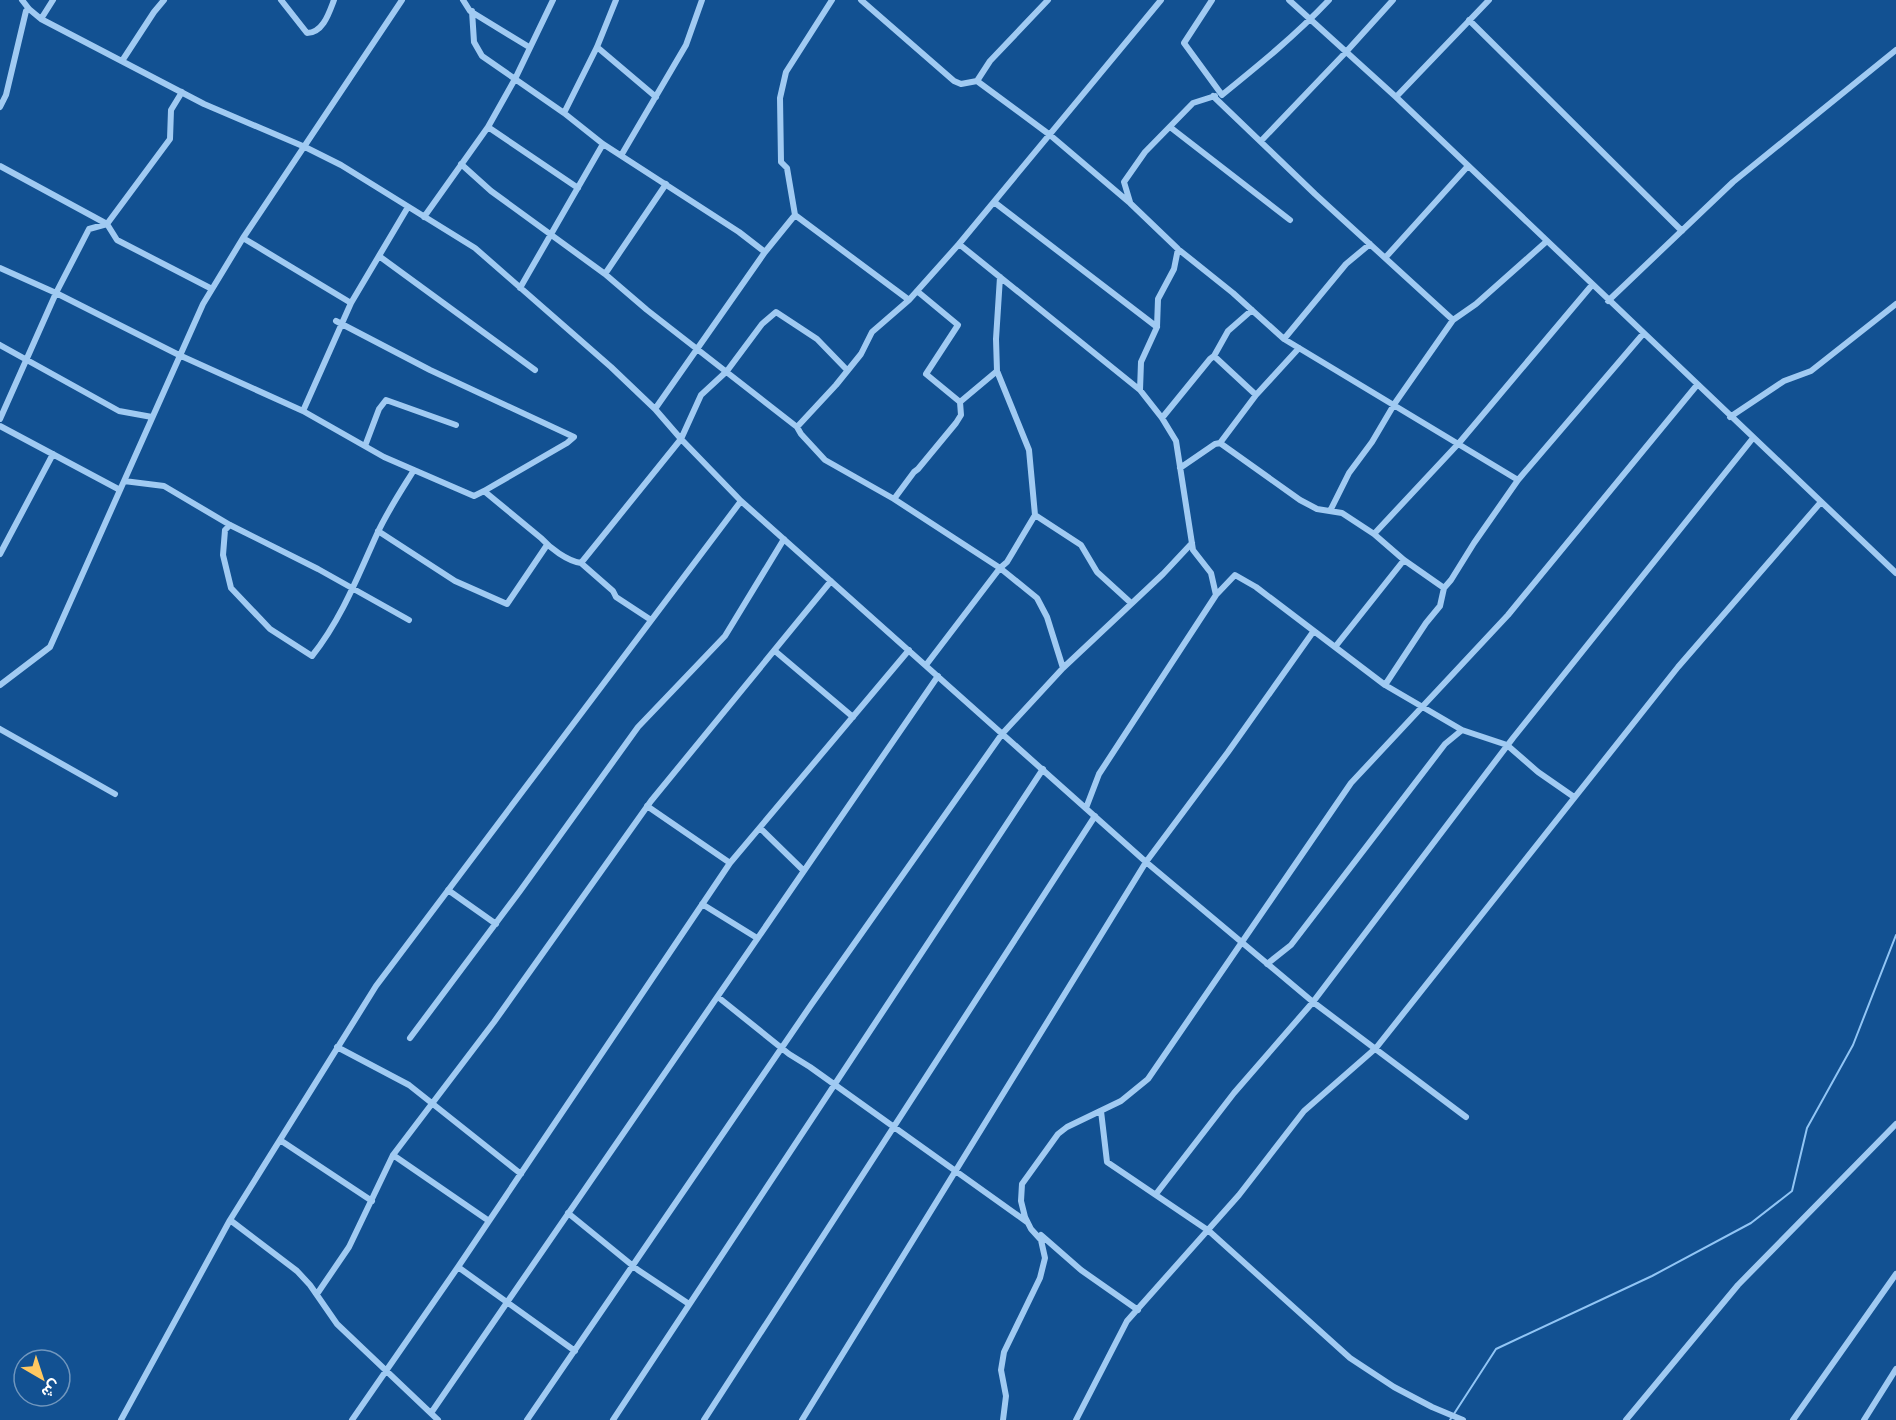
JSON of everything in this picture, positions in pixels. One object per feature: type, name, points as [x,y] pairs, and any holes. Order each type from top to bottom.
[{"type":"street","points":[[21,0],[41,19],[182,92],[341,165],[475,248],[611,367],[655,409],[741,501],[1146,862],[1313,1002],[1466,1117]]},
{"type":"street","points":[[41,19],[53,0]]},
{"type":"street","points":[[122,61],[164,0]]},
{"type":"street","points":[[281,0],[297,23],[310,34],[315,32],[327,19],[334,0]]},
{"type":"street","points":[[0,685],[50,647],[202,304],[243,238],[402,0]]},
{"type":"street","points":[[463,0],[472,11],[529,47]]},
{"type":"street","points":[[424,217],[488,127],[553,0]]},
{"type":"street","points":[[564,113],[597,47],[616,0]]},
{"type":"street","points":[[622,154],[686,45],[702,0]]},
{"type":"street","points":[[832,0],[786,72],[780,98],[781,162],[787,168],[795,215],[909,300]]},
{"type":"street","points":[[861,0],[954,81],[961,84],[977,81],[990,62],[1047,0]]},
{"type":"street","points":[[797,427],[861,354],[872,332],[909,300],[959,244],[1161,0]]},
{"type":"street","points":[[1212,0],[1184,43],[1222,95]]},
{"type":"street","points":[[1289,0],[1396,97],[1896,573]]},
{"type":"street","points":[[1130,202],[1124,182],[1145,152],[1193,103],[1222,95],[1265,61],[1311,20],[1329,0]]},
{"type":"street","points":[[1261,141],[1393,0]]},
{"type":"street","points":[[1396,97],[1489,0]]},
{"type":"street","points":[[0,107],[6,95],[26,11],[29,9]]},
{"type":"street","points":[[472,11],[474,42],[482,56],[564,113],[603,144],[622,154],[765,252]]},
{"type":"street","points":[[1469,20],[1682,231]]},
{"type":"street","points":[[597,47],[656,97]]},
{"type":"street","points":[[1608,300],[1733,182],[1896,50]]},
{"type":"street","points":[[977,81],[1050,135],[1130,202],[1178,249],[1233,293],[1284,339],[1518,480]]},
{"type":"street","points":[[0,419],[56,293],[89,228],[107,224],[170,139],[171,110],[182,92]]},
{"type":"street","points":[[1214,96],[1453,320]]},
{"type":"street","points":[[488,127],[578,188]]},
{"type":"street","points":[[1170,127],[1290,220]]},
{"type":"street","points":[[520,288],[603,144]]},
{"type":"street","points":[[461,164],[491,191],[605,274],[647,310],[727,370],[797,427],[825,460],[894,500],[1000,568],[1036,598],[1047,617],[1063,668]]},
{"type":"street","points":[[0,166],[107,224],[117,240],[212,289]]},
{"type":"street","points":[[1385,258],[1468,166]]},
{"type":"street","points":[[605,274],[666,184]]},
{"type":"street","points":[[994,202],[1157,327]]},
{"type":"street","points":[[303,411],[339,322],[408,207]]},
{"type":"street","points":[[655,409],[765,252],[795,215]]},
{"type":"street","points":[[243,238],[351,303]]},
{"type":"street","points":[[1331,509],[1349,473],[1453,320],[1476,304],[1546,241]]},
{"type":"street","points":[[959,244],[1140,390],[1162,418],[1176,441],[1193,550],[1211,573],[1216,595]]},
{"type":"street","points":[[1284,339],[1346,264],[1370,244]]},
{"type":"street","points":[[1140,390],[1142,362],[1157,327],[1158,299],[1174,269],[1178,249]]},
{"type":"street","points":[[379,256],[535,370]]},
{"type":"street","points":[[0,268],[56,293],[179,355],[303,411],[365,446],[414,470],[474,496],[574,437],[430,370],[339,322]]},
{"type":"street","points":[[926,665],[1007,561],[1035,515],[1029,450],[997,371],[996,339],[1000,277]]},
{"type":"street","points":[[1374,534],[1459,443],[1592,285]]},
{"type":"street","points":[[894,500],[961,415],[960,402],[926,374],[958,325],[917,291]]},
{"type":"street","points":[[1731,417],[1784,381],[1811,372],[1896,304]]},
{"type":"street","points":[[1162,418],[1214,357],[1228,331],[1252,310]]},
{"type":"street","points":[[581,563],[681,439],[701,395],[727,370],[762,324],[776,312],[817,339],[847,370]]},
{"type":"street","points":[[1385,685],[1440,606],[1444,588],[1518,480],[1643,334]]},
{"type":"street","points":[[0,345],[119,411],[152,417]]},
{"type":"street","points":[[1180,468],[1215,444],[1220,443],[1256,395],[1261,393],[1299,348]]},
{"type":"street","points":[[1214,357],[1256,395]]},
{"type":"street","points":[[960,402],[997,371]]},
{"type":"street","points":[[1003,1420],[1006,1396],[1001,1370],[1004,1352],[1045,1265],[1045,1252],[1041,1240],[1028,1223],[1021,1201],[1022,1184],[1058,1134],[1067,1127],[1130,1095],[1156,1069],[1351,783],[1508,615],[1696,385]]},
{"type":"street","points":[[365,446],[379,409],[386,400],[456,425]]},
{"type":"street","points":[[0,426],[120,490]]},
{"type":"street","points":[[1156,1194],[1234,1093],[1313,1002],[1507,745],[1753,438]]},
{"type":"street","points":[[1220,443],[1300,500],[1317,509],[1331,509],[1342,513],[1374,534],[1404,560],[1444,588]]},
{"type":"street","points":[[0,554],[53,454]]},
{"type":"street","points":[[230,525],[225,530],[223,555],[231,588],[270,629],[312,656],[322,643],[352,589],[378,531],[414,470]]},
{"type":"street","points":[[124,481],[164,486],[230,525],[318,569],[409,620]]},
{"type":"street","points":[[484,491],[547,545],[575,562],[581,563],[613,591],[616,597],[651,620]]},
{"type":"street","points":[[121,1420],[230,1220],[376,986],[741,501]]},
{"type":"street","points":[[1076,1420],[1128,1321],[1239,1196],[1304,1111],[1376,1048],[1678,667],[1821,502]]},
{"type":"street","points":[[1035,515],[1081,545],[1097,572],[1131,603]]},
{"type":"street","points":[[378,531],[455,581],[507,604],[547,545]]},
{"type":"street","points":[[410,1038],[496,924],[638,727],[724,636],[784,539]]},
{"type":"street","points":[[527,1420],[781,1048],[1002,734],[1063,668],[1163,574],[1192,543]]},
{"type":"street","points":[[1335,647],[1404,560]]},
{"type":"street","points":[[1086,808],[1099,774],[1216,595],[1235,575],[1256,587],[1313,633],[1385,685],[1462,730],[1507,745],[1538,772],[1574,797]]},
{"type":"street","points":[[317,1294],[349,1247],[393,1155],[494,1023],[647,806],[831,581]]},
{"type":"street","points":[[802,1420],[1146,862],[1313,633]]},
{"type":"street","points":[[352,1420],[730,863],[909,650]]},
{"type":"street","points":[[775,651],[853,717]]},
{"type":"street","points":[[430,1413],[938,676]]},
{"type":"street","points":[[0,729],[115,794]]},
{"type":"street","points":[[1267,964],[1291,945],[1444,744],[1462,730]]},
{"type":"street","points":[[613,1420],[1043,770]]},
{"type":"street","points":[[647,806],[730,863]]},
{"type":"street","points":[[704,1420],[1095,816]]},
{"type":"street","points":[[760,828],[804,871]]},
{"type":"street","points":[[448,890],[496,924]]},
{"type":"street","points":[[702,904],[757,938]]},
{"type":"street","points":[[718,997],[781,1048],[1028,1223],[1081,1270],[1138,1310]]},
{"type":"street","points":[[338,1047],[409,1085],[521,1174]]},
{"type":"street","points":[[1101,1111],[1107,1162],[1209,1231],[1350,1358],[1394,1387],[1463,1420]]},
{"type":"street","points":[[1626,1420],[1738,1285],[1896,1124]]},
{"type":"street","points":[[280,1140],[372,1201]]},
{"type":"street","points":[[393,1155],[489,1221]]},
{"type":"street","points":[[568,1213],[633,1265],[689,1304]]},
{"type":"street","points":[[230,1220],[297,1271],[317,1294],[332,1318],[438,1420]]},
{"type":"street","points":[[458,1267],[575,1351]]},
{"type":"street","points":[[1793,1420],[1896,1274]]},
{"type":"street","points":[[1864,1420],[1896,1369]]},
{"type":"waterway","points":[[1450,1420],[1496,1349],[1652,1276],[1751,1223],[1792,1191],[1807,1128],[1853,1045],[1896,935]]}]
